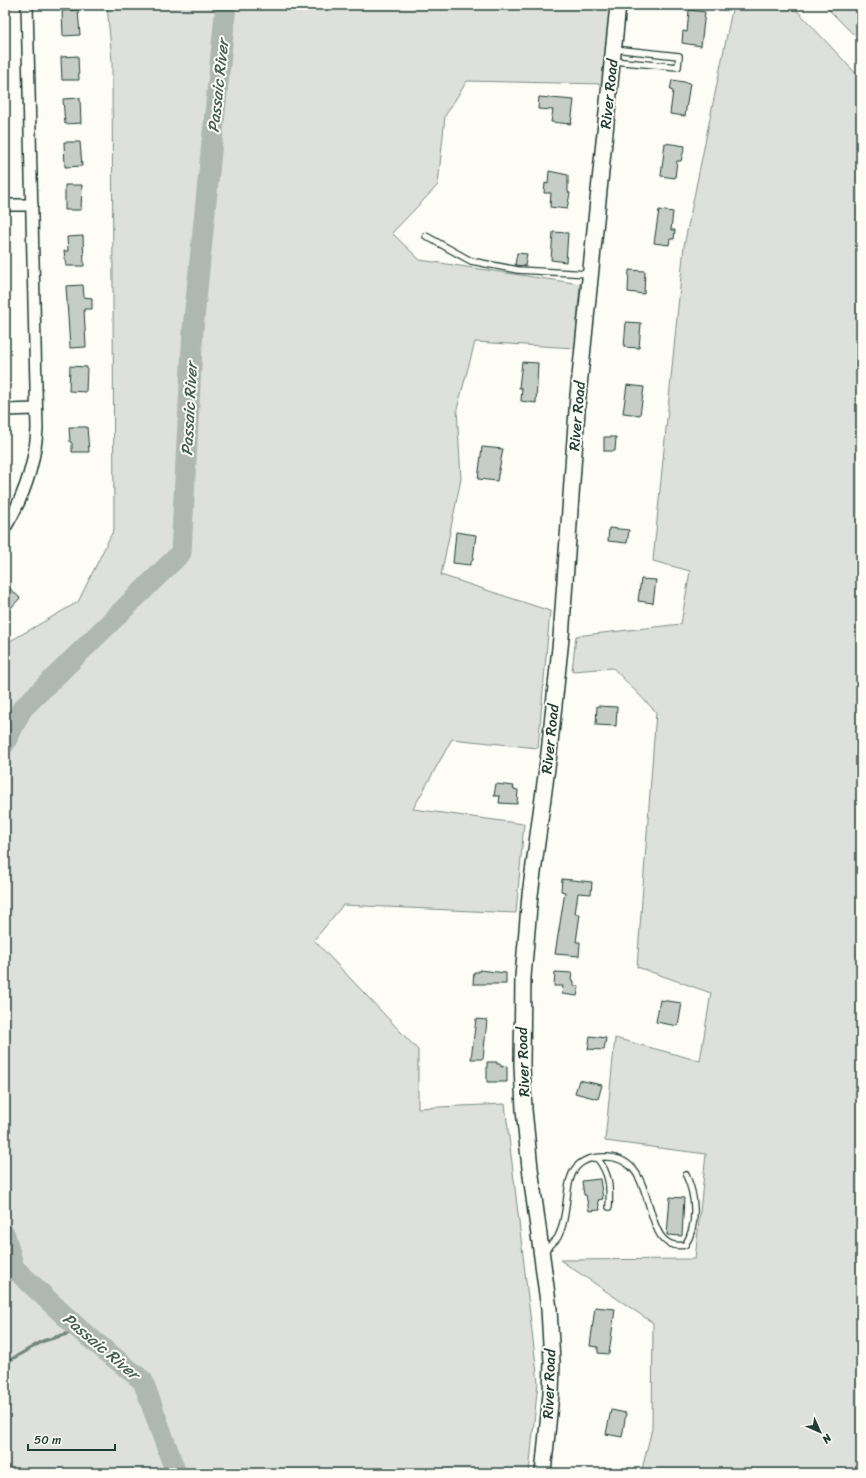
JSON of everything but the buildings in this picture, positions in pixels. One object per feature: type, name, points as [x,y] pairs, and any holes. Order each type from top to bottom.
[{"type":"street","points":[[5,528],[22,497],[28,480],[36,442],[27,5]]},
{"type":"street","name":"River Road","points":[[543,1473],[551,1394],[552,1362],[549,1309],[530,1168],[524,1110],[522,1036],[523,976],[530,895],[549,753],[560,646],[578,396],[618,5]]},
{"type":"street","points":[[5,205],[32,205]]},
{"type":"street","points":[[5,410],[36,409]]},
{"type":"lane","points":[[613,55],[679,56],[678,67],[613,55]]},
{"type":"lane","points":[[426,236],[471,261],[518,270],[591,274]]},
{"type":"lane","points":[[542,1253],[558,1238],[563,1225],[570,1182],[575,1168],[581,1162],[597,1158],[616,1158],[625,1161],[634,1169],[646,1192],[657,1231],[665,1242],[676,1247],[685,1245],[690,1237],[693,1225],[694,1199],[686,1175]]},
{"type":"lane","points":[[597,1158],[604,1166],[608,1176],[610,1187],[609,1207]]},
{"type":"shaded area","points":[[107,5],[612,5],[604,84],[467,81],[445,116],[438,185],[392,233],[420,260],[580,284],[575,348],[475,342],[457,409],[461,479],[441,575],[550,611],[538,748],[452,739],[413,809],[524,824],[516,913],[343,905],[314,940],[418,1050],[418,1108],[505,1104],[538,1382],[529,1473],[5,1473],[5,644],[78,602],[114,529],[112,61]]},
{"type":"shaded area","points":[[733,5],[792,5],[861,79],[861,1473],[641,1473],[652,1429],[653,1323],[560,1260],[695,1259],[706,1154],[605,1141],[615,1038],[700,1061],[711,993],[637,967],[656,712],[613,668],[572,671],[576,636],[681,624],[690,571],[653,561],[684,246]]},
{"type":"shaded area","points":[[824,5],[861,5],[861,42]]},
{"type":"waterway","name":"Passaic River","points":[[5,743],[22,709],[181,553],[193,329],[226,5]]},
{"type":"waterway","name":"Passaic River","points":[[5,1235],[14,1268],[80,1330],[143,1381],[176,1473]]},
{"type":"waterway","points":[[5,1363],[43,1341],[80,1330]]}]
